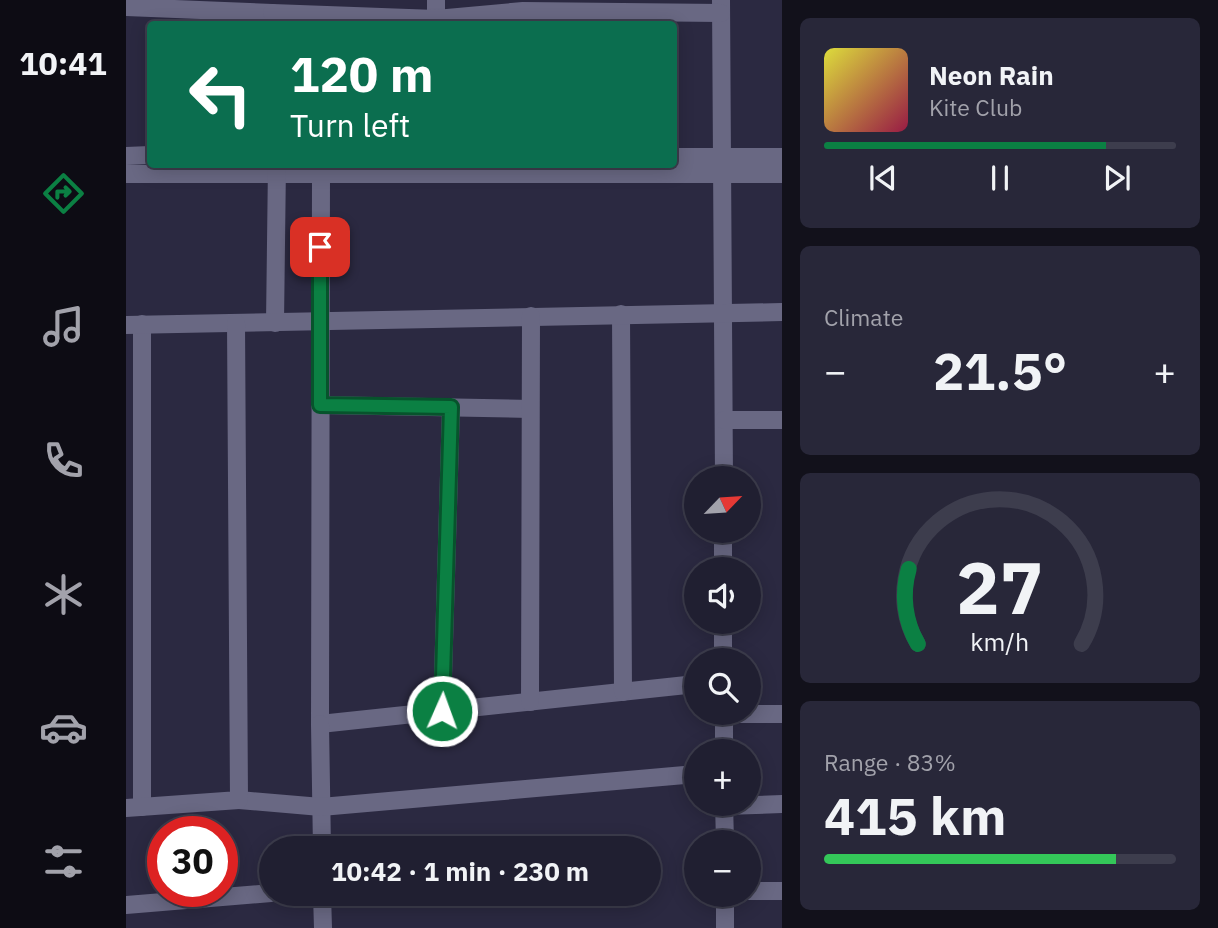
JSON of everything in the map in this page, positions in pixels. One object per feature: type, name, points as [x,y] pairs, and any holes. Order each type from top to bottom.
[{"type":"street","points":[[436,0],[436,19]]},
{"type":"street","points":[[126,7],[245,7],[272,19],[436,19],[523,5],[721,6],[724,165],[723,466]]},
{"type":"street","points":[[126,156],[147,155]]},
{"type":"street","points":[[677,157],[782,174]]},
{"type":"street","points":[[677,166],[724,165],[782,157]]},
{"type":"street","points":[[126,174],[276,168],[321,172],[551,168]]},
{"type":"street","points":[[275,323],[276,168]]},
{"type":"street","points":[[321,172],[322,836]]},
{"type":"street","points":[[684,775],[321,807],[239,800],[134,807],[134,325],[782,312]]},
{"type":"street","points":[[621,314],[623,692]]},
{"type":"street","points":[[530,702],[531,316]]},
{"type":"street","points":[[236,323],[239,800]]},
{"type":"street","points":[[320,405],[530,409]]},
{"type":"street","points":[[442,711],[451,407]]},
{"type":"street","points":[[724,419],[782,420]]},
{"type":"street","points":[[320,724],[684,685]]},
{"type":"street","points":[[761,714],[782,714]]},
{"type":"street","points":[[761,804],[782,804]]},
{"type":"street","points":[[761,891],[782,891]]},
{"type":"street","points":[[126,905],[259,894]]},
{"type":"street","points":[[322,906],[323,928]]},
{"type":"street","points":[[725,907],[725,928]]},
{"type":"route","points":[[320,247],[320,405],[451,407],[442,711]]}]
